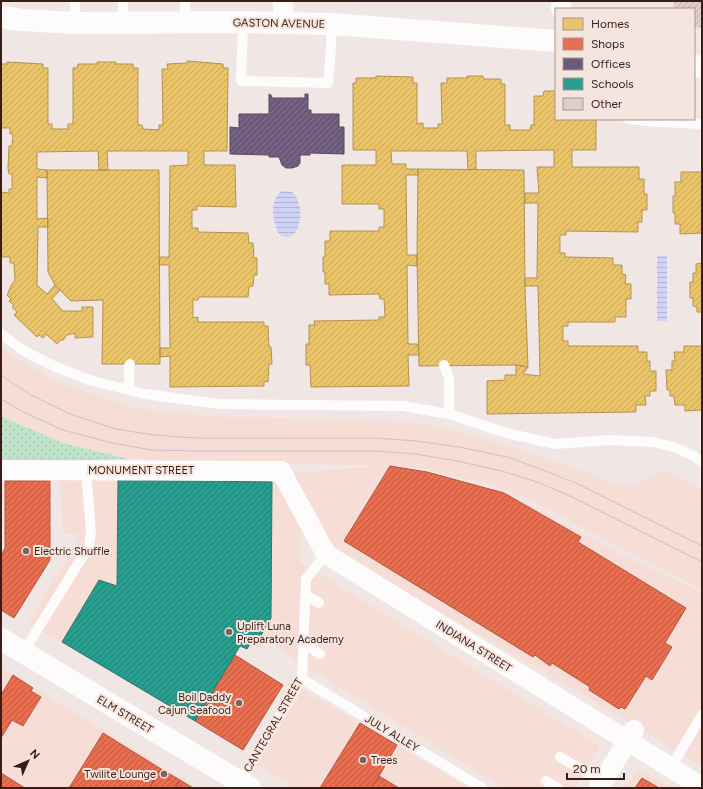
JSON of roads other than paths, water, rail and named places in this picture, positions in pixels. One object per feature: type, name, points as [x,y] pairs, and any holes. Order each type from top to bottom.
[{"type":"street","name":"GASTON AVENUE","points":[[1,17],[22,20],[76,23],[123,22],[185,11],[243,22],[283,11],[331,24],[555,41]]},
{"type":"street","name":"MONUMENT STREET","points":[[1,470],[281,471]]},
{"type":"street","name":"INDIANA STREET","points":[[281,471],[326,554],[631,735],[671,767],[702,787]]},
{"type":"street","name":"ELM STREET","points":[[2,642],[245,785]]},
{"type":"street","points":[[601,785],[631,735]]},
{"type":"lane","points":[[75,1],[76,23]]},
{"type":"lane","points":[[123,1],[123,22]]},
{"type":"lane","points":[[243,22],[242,81],[328,83],[331,48],[331,24]]},
{"type":"lane","points":[[661,120],[702,124]]},
{"type":"lane","points":[[1,334],[24,351],[56,368],[89,380],[145,394],[220,404],[403,406],[449,414],[506,433],[555,444],[609,440],[653,442],[674,447],[694,456],[702,462]]},
{"type":"lane","points":[[129,390],[130,364]]},
{"type":"lane","points":[[444,365],[449,378],[449,414]]},
{"type":"lane","points":[[23,653],[89,546],[91,532],[86,470]]},
{"type":"lane","name":"CANTEGRAL STREET","points":[[245,785],[302,678],[306,579],[326,554]]},
{"type":"lane","points":[[306,595],[319,603]]},
{"type":"lane","points":[[304,644],[320,654]]},
{"type":"lane","name":"JULY ALLEY","points":[[302,678],[482,788]]},
{"type":"lane","points":[[671,767],[698,731],[702,715]]},
{"type":"lane","points":[[560,757],[601,785]]},
{"type":"lane","points":[[546,781],[558,788]]},
{"type":"water","points":[[282,191],[292,192],[296,197],[300,214],[300,222],[297,230],[293,235],[287,237],[280,235],[277,230],[273,212],[275,200]]},
{"type":"water","points":[[657,256],[667,256],[667,321],[657,321]]},
{"type":"tram line","points":[[1,375],[31,395],[70,414],[116,429],[154,435],[196,438],[376,438],[416,441],[459,447],[507,457],[578,484],[702,546]]},
{"type":"tram line","points":[[1,399],[23,412],[63,430],[112,443],[152,450],[377,451],[415,454],[502,471],[540,483],[572,497],[702,562]]},
{"type":"place","name":"Electric Shuffle","points":[[26,551]]},
{"type":"place","name":"Uplift Luna Preparatory Academy","points":[[229,632]]},
{"type":"place","name":"Boil Daddy Cajun Seafood","points":[[239,703]]},
{"type":"place","name":"Trees","points":[[363,760]]},
{"type":"place","name":"Twilite Lounge","points":[[164,774]]}]
